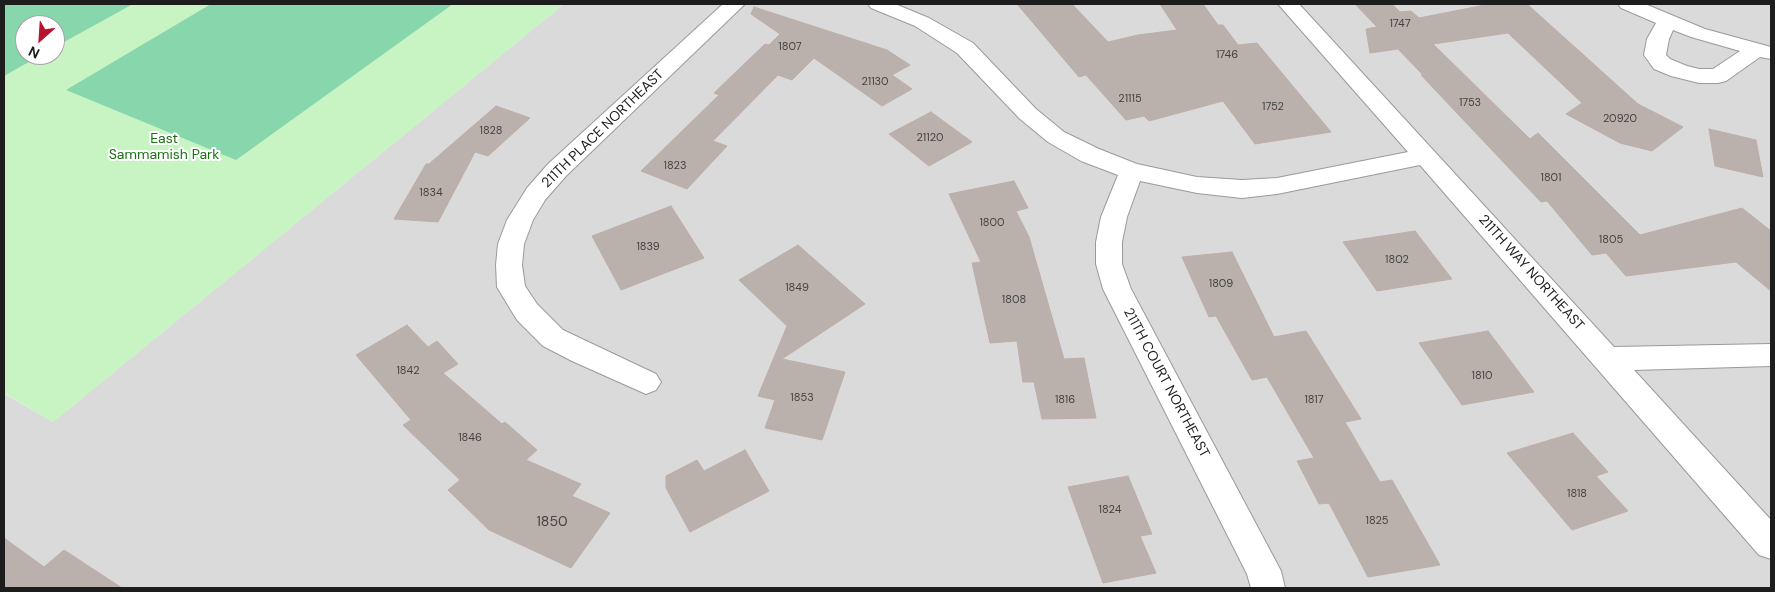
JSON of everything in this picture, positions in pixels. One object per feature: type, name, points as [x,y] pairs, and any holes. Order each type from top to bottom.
[{"type":"street","name":"211TH PLACE NORTHEAST","points":[[646,382],[553,338],[527,312],[511,287],[509,265],[511,244],[520,220],[536,194],[557,170],[735,4]]},
{"type":"street","points":[[878,4],[922,22],[965,48],[1028,114],[1056,136],[1090,155],[1132,171],[1197,185],[1242,189],[1278,186],[1426,156]]},
{"type":"street","name":"211TH WAY NORTHEAST","points":[[1288,4],[1608,359],[1771,544]]},
{"type":"street","points":[[1628,4],[1698,33],[1764,52]]},
{"type":"street","points":[[1668,21],[1658,39],[1655,55],[1662,64],[1679,72],[1699,76],[1718,76],[1764,52]]},
{"type":"street","name":"211TH COURT NORTHEAST","points":[[1132,171],[1114,217],[1109,242],[1110,264],[1117,289],[1264,572],[1268,588]]},
{"type":"street","points":[[1608,359],[1771,355]]},
{"type":"shaded area","points":[[564,4],[1771,4],[1771,588],[4,588],[4,394],[53,422]]},
{"type":"green space","name":"East Sammamish Park","points":[[4,4],[564,4],[53,422],[4,393]]},
{"type":"green space","points":[[4,4],[133,4],[65,41],[65,15],[15,15],[15,65],[23,65],[4,76]]},
{"type":"green space","points":[[211,4],[453,4],[236,160],[66,90]]},
{"type":"building","points":[[1017,4],[1072,4],[1108,42],[1138,35],[1177,30],[1160,4],[1203,4],[1218,25],[1223,25],[1238,45],[1257,43],[1331,132],[1255,144],[1223,101],[1149,121],[1144,116],[1126,120],[1086,75],[1079,77]]},
{"type":"building","points":[[1355,4],[1392,4],[1400,12],[1411,11],[1419,18],[1490,4],[1527,4],[1638,104],[1683,127],[1652,151],[1620,143],[1566,114],[1582,103],[1508,33],[1433,44],[1530,139],[1538,133],[1640,235],[1742,208],[1771,231],[1771,291],[1736,262],[1626,276],[1606,253],[1592,255],[1547,201],[1541,202],[1398,49],[1370,53],[1366,29],[1377,27]]},
{"type":"building","points":[[754,7],[887,50],[910,65],[892,75],[912,89],[882,106],[814,58],[792,80],[778,75],[713,141],[727,146],[687,189],[641,171],[719,95],[714,93],[765,44],[769,45],[780,34],[751,14]]},
{"type":"building","points":[[496,106],[530,118],[488,156],[475,152],[438,222],[394,219],[426,164],[429,164]]},
{"type":"building","points":[[931,112],[972,142],[929,166],[889,134]]},
{"type":"building","points":[[1709,129],[1756,140],[1763,177],[1715,166]]},
{"type":"building","points":[[1014,181],[1028,208],[1016,211],[1029,237],[1064,359],[1084,358],[1096,418],[1042,419],[1034,382],[1023,382],[1017,341],[990,343],[972,263],[981,262],[949,194]]},
{"type":"building","points":[[671,206],[704,258],[621,290],[592,236]]},
{"type":"building","points":[[1415,231],[1452,279],[1377,291],[1343,242]]},
{"type":"building","points":[[798,245],[865,304],[782,359],[845,372],[822,440],[765,428],[775,400],[758,396],[787,326],[739,280]]},
{"type":"building","points":[[1232,252],[1274,337],[1306,331],[1361,419],[1345,422],[1380,482],[1392,480],[1440,565],[1368,577],[1329,503],[1319,504],[1297,461],[1314,458],[1267,377],[1252,380],[1216,316],[1209,317],[1182,257]]},
{"type":"building","points":[[407,325],[428,347],[437,341],[458,364],[443,373],[502,424],[505,422],[537,450],[526,460],[581,484],[572,496],[610,513],[571,568],[489,530],[448,490],[460,480],[403,425],[411,420],[356,355]]},
{"type":"building","points":[[1488,331],[1534,392],[1462,405],[1419,343]]},
{"type":"building","points":[[1573,433],[1608,472],[1596,476],[1628,511],[1572,530],[1507,453]]},
{"type":"building","points":[[745,450],[769,491],[690,532],[666,488],[666,476],[697,460],[704,471]]},
{"type":"building","points":[[1128,476],[1152,534],[1140,536],[1156,573],[1103,583],[1068,487]]},
{"type":"building","points":[[4,538],[44,567],[64,550],[122,588],[4,588]]}]
